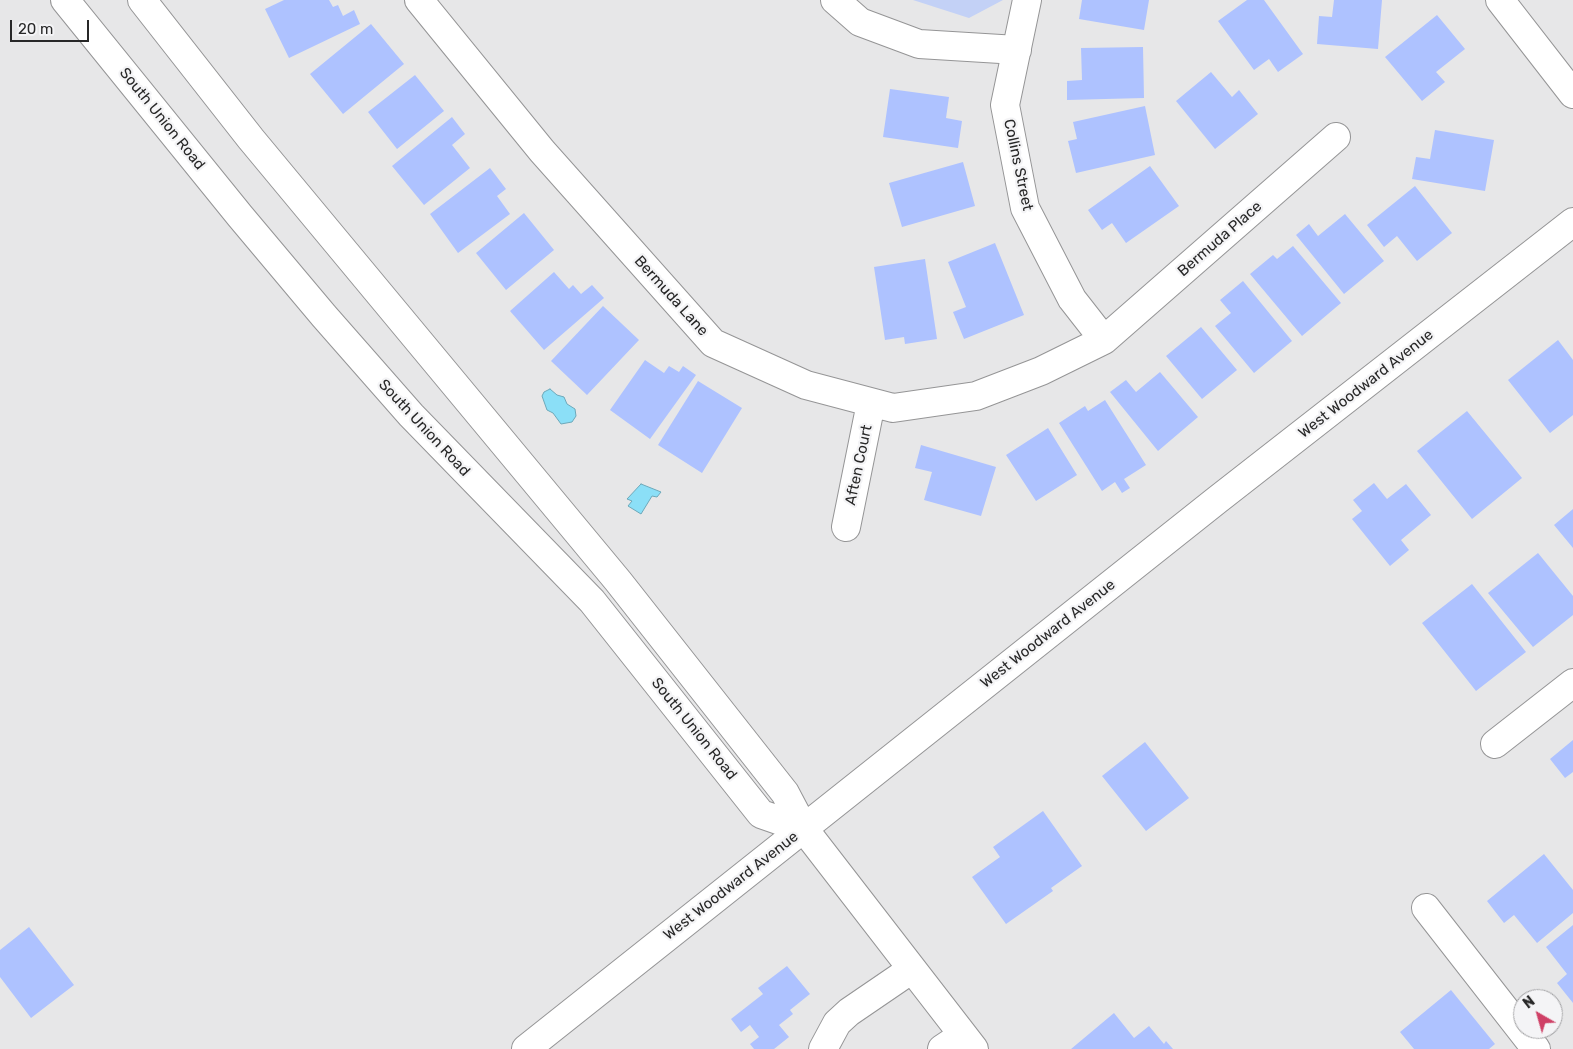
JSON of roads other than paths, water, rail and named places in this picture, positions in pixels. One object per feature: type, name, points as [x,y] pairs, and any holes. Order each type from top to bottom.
[{"type":"street","name":"South Union Road","points":[[66,0],[240,216],[392,394],[485,493],[592,601],[761,814],[804,829]]},
{"type":"street","name":"South Union Road","points":[[142,0],[251,139],[618,581],[785,793],[804,829],[912,969],[960,1044]]},
{"type":"street","name":"Bermuda Lane","points":[[419,0],[542,151],[712,343],[806,385],[892,408],[976,396],[1041,371],[1104,340]]},
{"type":"street","points":[[835,0],[860,22],[919,44],[1016,50]]},
{"type":"street","name":"Collins Street","points":[[1027,0],[1005,105],[1024,208],[1072,299],[1104,340]]},
{"type":"street","points":[[1500,0],[1573,94]]},
{"type":"street","name":"Bermuda Place","points":[[1104,340],[1336,137]]},
{"type":"street","name":"West Woodward Avenue","points":[[526,1049],[1217,500],[1573,222]]},
{"type":"street","name":"Aften Court","points":[[846,527],[872,402]]},
{"type":"street","points":[[1495,744],[1573,683]]},
{"type":"street","points":[[1426,908],[1536,1049]]},
{"type":"street","points":[[823,1049],[837,1022],[912,969]]}]
